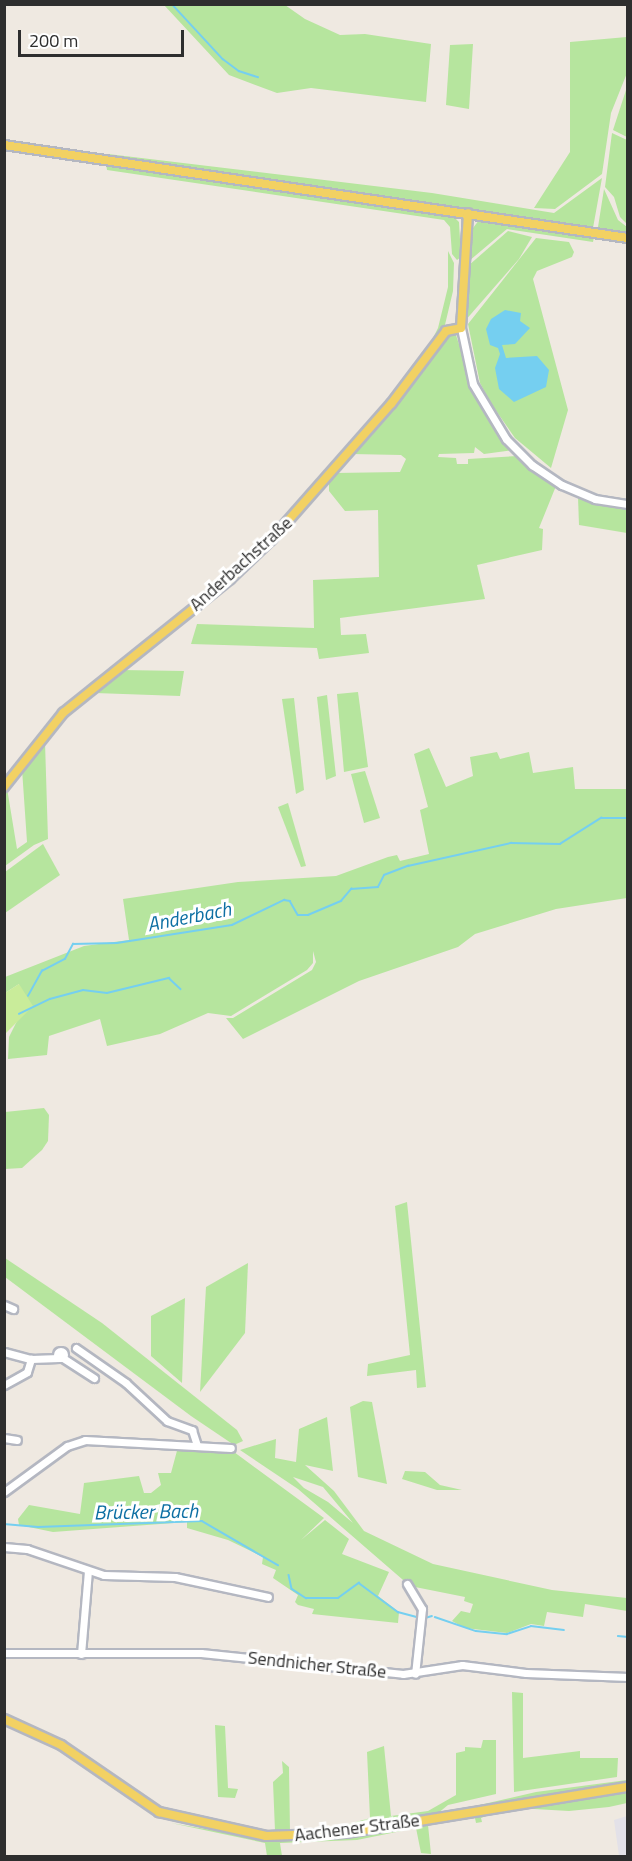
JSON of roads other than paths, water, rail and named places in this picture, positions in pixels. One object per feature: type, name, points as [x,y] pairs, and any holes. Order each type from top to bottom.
[{"type":"main road","points":[[4,145],[627,238]]},
{"type":"main road","points":[[461,328],[468,213]]},
{"type":"main road","name":"Anderbachstraße","points":[[4,788],[63,713],[230,579],[271,540],[391,404],[446,331],[461,328]]},
{"type":"main road","name":"Aachener Straße","points":[[4,1719],[68,1750],[159,1812],[266,1836],[346,1833],[627,1787]]},
{"type":"street","points":[[461,328],[473,384],[506,439],[532,465],[562,485],[596,499],[627,504]]},
{"type":"street","points":[[4,1305],[13,1309]]},
{"type":"street","points":[[76,1348],[126,1383],[167,1421],[192,1430],[197,1445]]},
{"type":"street","points":[[4,1352],[31,1359],[61,1358],[94,1378]]},
{"type":"street","points":[[4,1385],[27,1371],[31,1359]]},
{"type":"street","points":[[4,1438],[17,1440]]},
{"type":"street","points":[[4,1492],[67,1446],[85,1440],[231,1448]]},
{"type":"street","points":[[4,1547],[32,1550],[88,1571],[122,1578],[175,1577],[268,1597]]},
{"type":"street","points":[[81,1654],[88,1571]]},
{"type":"street","points":[[407,1584],[422,1609],[415,1674]]},
{"type":"street","name":"Sendnicher Straße","points":[[4,1653],[234,1655],[337,1669],[415,1674],[462,1665],[526,1673],[627,1677]]},
{"type":"water","points":[[505,310],[521,313],[520,321],[530,328],[515,344],[502,345],[506,358],[537,356],[549,370],[546,387],[514,402],[499,389],[495,368],[500,354],[498,348],[490,345],[486,329],[491,319]]},
{"type":"waterway","points":[[172,4],[223,59],[239,71],[258,77]]},
{"type":"waterway","name":"Anderbach","points":[[28,996],[42,971],[65,959],[73,944],[117,943],[232,925],[284,900],[290,901],[298,915],[308,915],[341,901],[351,889],[378,887],[384,875],[408,866],[511,843],[560,844],[601,818],[628,818]]},
{"type":"waterway","points":[[19,1014],[50,999],[83,990],[107,993],[169,978],[181,989]]},
{"type":"waterway","name":"Brücker Bach","points":[[4,1524],[38,1527],[202,1521],[278,1565]]},
{"type":"waterway","name":"Brücker Bach","points":[[289,1575],[292,1589],[306,1598],[338,1598],[359,1583],[398,1612],[417,1617]]},
{"type":"waterway","name":"Brücker Bach","points":[[425,1618],[432,1616]]},
{"type":"waterway","name":"Brücker Bach","points":[[435,1617],[476,1631],[507,1634],[531,1626],[564,1630]]},
{"type":"waterway","name":"Brücker Bach","points":[[618,1636],[628,1637]]}]
